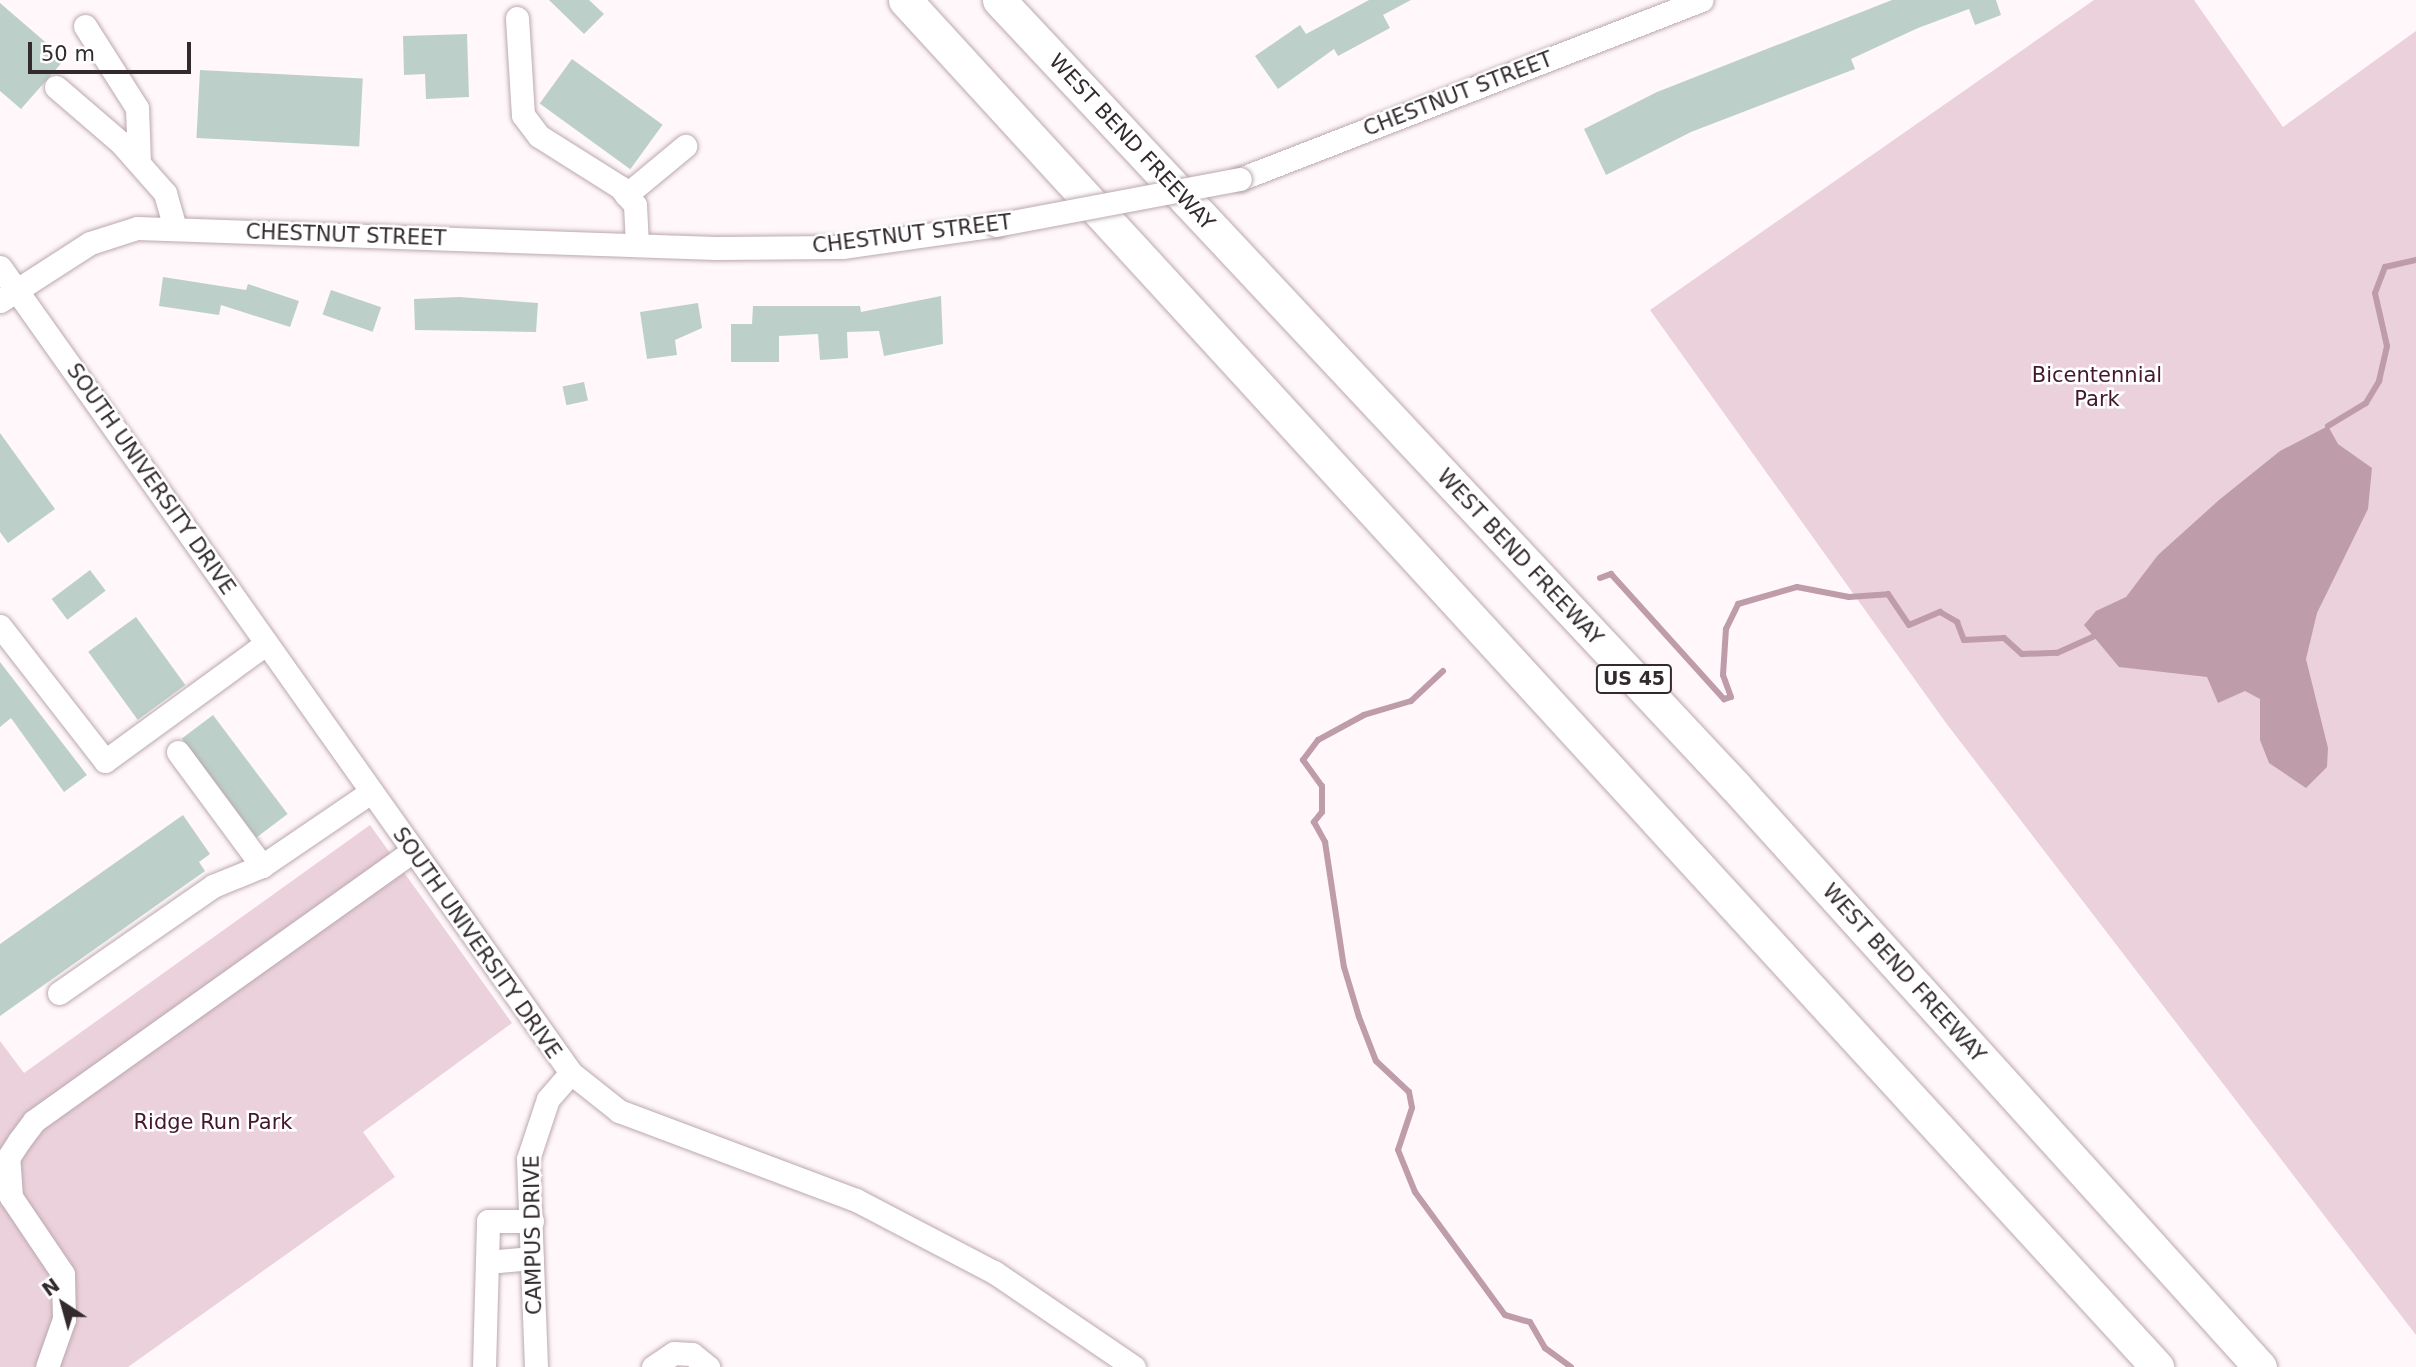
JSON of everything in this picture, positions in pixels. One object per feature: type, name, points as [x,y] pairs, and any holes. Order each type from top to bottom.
[{"type":"highway","points":[[905,0],[2157,1367]]},
{"type":"highway","name":"WEST BEND FREEWAY","points":[[999,0],[1735,786],[2260,1367]]},
{"type":"street","name":"CHESTNUT STREET","points":[[8,295],[90,243],[138,228],[637,246],[842,247],[996,225],[1240,179],[1702,0]]},
{"type":"street","points":[[517,18],[523,115],[539,136],[626,195],[635,205],[637,246]]},
{"type":"street","points":[[85,26],[137,108],[139,163]]},
{"type":"street","points":[[57,87],[139,163],[165,192],[175,229]]},
{"type":"street","points":[[626,195],[685,146]]},
{"type":"street","name":"SOUTH UNIVERSITY DRIVE","points":[[0,267],[8,295],[267,643],[571,1073],[619,1111],[868,1206],[994,1272],[1134,1367]]},
{"type":"street","points":[[0,626],[105,761],[267,643]]},
{"type":"street","points":[[178,752],[262,866]]},
{"type":"street","points":[[59,993],[213,886],[262,866],[371,792]]},
{"type":"street","points":[[47,1367],[64,1319],[62,1274],[11,1197],[8,1158],[19,1141],[34,1121],[412,850]]},
{"type":"street","name":"CAMPUS DRIVE","points":[[536,1367],[528,1159],[536,1126],[571,1073]]},
{"type":"street","points":[[484,1367],[488,1221],[532,1221]]},
{"type":"street","points":[[487,1262],[532,1258]]},
{"type":"street","points":[[653,1367],[674,1353],[692,1354],[708,1367]]},
{"type":"green space","name":"Bicentennial Park","points":[[2094,0],[2194,0],[2283,127],[2416,31],[2416,1335],[1946,723],[1650,310]]},
{"type":"green space","name":"Ridge Run Park","points":[[370,825],[512,1023],[363,1132],[395,1177],[128,1367],[0,1367],[0,1041],[24,1073]]},
{"type":"shaded area","points":[[2328,426],[2338,444],[2372,468],[2368,509],[2317,613],[2306,659],[2328,748],[2327,767],[2306,788],[2269,763],[2260,740],[2260,699],[2245,691],[2218,703],[2207,677],[2119,667],[2084,625],[2096,611],[2126,597],[2158,555],[2219,500],[2280,451]]},
{"type":"building","points":[[549,0],[589,0],[604,14],[584,34]]},
{"type":"building","points":[[1369,0],[1411,0],[1383,15],[1390,28],[1338,56],[1334,49],[1278,89],[1255,56],[1300,25],[1306,34]]},
{"type":"building","points":[[1892,0],[1996,0],[2001,15],[1975,25],[1969,9],[1918,28],[1851,59],[1855,69],[1691,132],[1606,175],[1584,129],[1657,92]]},
{"type":"building","points":[[0,3],[65,59],[21,109],[0,91]]},
{"type":"building","points":[[467,34],[469,97],[426,99],[425,74],[404,75],[403,36]]},
{"type":"building","points":[[572,59],[663,125],[630,169],[540,103]]},
{"type":"building","points":[[200,70],[363,79],[359,146],[196,138]]},
{"type":"building","points":[[163,277],[246,290],[248,284],[299,301],[290,327],[221,305],[219,315],[159,306]]},
{"type":"building","points":[[331,290],[381,307],[373,332],[323,315]]},
{"type":"building","points":[[941,296],[943,344],[884,356],[879,331],[847,332],[848,358],[820,360],[818,334],[779,336],[779,362],[731,362],[731,324],[752,324],[753,306],[860,306],[861,312]]},
{"type":"building","points":[[459,297],[538,303],[536,332],[415,330],[414,299]]},
{"type":"building","points":[[698,303],[702,328],[675,340],[677,355],[647,359],[640,312]]},
{"type":"building","points":[[584,382],[588,401],[566,405],[562,387]]},
{"type":"building","points":[[0,433],[55,509],[8,543],[0,532]]},
{"type":"building","points":[[90,570],[106,591],[67,620],[52,599]]},
{"type":"building","points":[[136,617],[185,685],[138,720],[88,652]]},
{"type":"building","points":[[0,662],[87,775],[64,792],[11,718],[0,727]]},
{"type":"building","points":[[213,715],[288,814],[256,838],[182,738]]},
{"type":"building","points":[[183,815],[210,854],[199,862],[205,871],[0,1016],[0,944]]},
{"type":"waterway","points":[[2328,426],[2366,403],[2379,381],[2387,346],[2375,293],[2385,267],[2416,260]]},
{"type":"waterway","points":[[1600,578],[1611,574],[1724,699],[1731,697],[1723,675],[1726,629],[1738,604],[1797,587],[1849,597],[1888,594],[1909,625],[1940,612],[1957,622],[1964,640],[2004,638],[2022,654],[2057,653],[2095,636]]},
{"type":"waterway","points":[[1443,671],[1411,701],[1364,715],[1318,740],[1303,760],[1322,786],[1322,812],[1314,822],[1325,842],[1344,967],[1359,1017],[1376,1061],[1409,1092],[1412,1108],[1398,1150],[1415,1192],[1505,1315],[1530,1322],[1545,1348],[1571,1367]]}]
